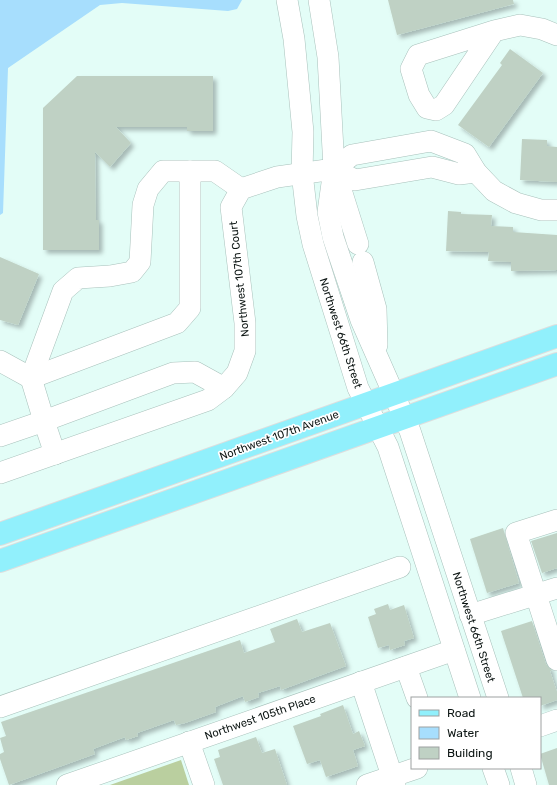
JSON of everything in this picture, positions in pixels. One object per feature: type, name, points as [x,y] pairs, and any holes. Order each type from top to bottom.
[{"type":"main road","name":"Northwest 107th Avenue","points":[[0,534],[557,336]]},
{"type":"main road","points":[[0,561],[557,364]]},
{"type":"street","name":"Northwest 66th Street","points":[[287,0],[294,39],[303,132],[302,173],[307,216],[313,244],[352,370],[366,404],[388,447],[470,697]]},
{"type":"street","name":"Northwest 66th Street","points":[[319,0],[328,57],[334,169],[328,212],[333,237],[353,300],[410,430],[498,697]]},
{"type":"street","points":[[494,32],[444,105],[436,110],[427,108],[419,95],[411,69],[418,55],[494,32],[520,25],[542,29],[557,35]]},
{"type":"street","points":[[55,454],[32,378],[64,291],[78,278],[110,276],[132,272],[140,262],[143,205],[148,189],[164,171],[215,171],[241,189],[277,177],[334,169],[355,180],[432,167],[459,174],[476,172],[494,191],[516,203],[541,210],[557,210]]},
{"type":"street","name":"Northwest 66th Street","points":[[334,169],[359,246],[376,309],[377,354]]},
{"type":"street","points":[[0,361],[32,378],[177,323],[190,308],[190,171]]},
{"type":"street","name":"Northwest 107th Court","points":[[0,473],[208,400],[224,388],[237,373],[245,351],[245,323],[231,207],[241,189]]},
{"type":"street","points":[[313,244],[333,237],[359,246]]},
{"type":"street","points":[[0,436],[173,373],[195,372],[224,388]]},
{"type":"street","points":[[557,520],[516,533],[557,657]]},
{"type":"street","points":[[0,707],[400,567]]},
{"type":"street","points":[[470,615],[557,588]]},
{"type":"street","name":"Northwest 105th Place","points":[[67,785],[94,780],[189,742],[454,650]]},
{"type":"street","points":[[406,666],[417,697]]},
{"type":"street","points":[[361,682],[394,781]]},
{"type":"street","points":[[541,726],[557,720]]},
{"type":"street","points":[[189,742],[204,785]]},
{"type":"street","points":[[367,785],[394,781],[414,769]]},
{"type":"street","points":[[493,769],[498,785]]},
{"type":"street","points":[[521,769],[526,785]]},
{"type":"green space","points":[[181,760],[189,785],[110,785]]},
{"type":"water","points":[[0,0],[242,0],[237,9],[228,11],[122,3],[100,5],[8,68],[3,213],[0,215]]},
{"type":"building","points":[[388,0],[513,0],[514,4],[397,35]]},
{"type":"building","points":[[510,49],[543,73],[489,147],[458,125],[502,65],[500,63]]},
{"type":"building","points":[[77,76],[213,76],[213,131],[187,131],[187,127],[116,127],[131,143],[110,167],[95,152],[96,220],[99,220],[99,250],[43,250],[43,108]]},
{"type":"building","points":[[522,139],[547,140],[547,146],[557,147],[557,182],[520,180]]},
{"type":"building","points":[[448,211],[461,212],[461,214],[492,215],[491,226],[513,227],[513,232],[557,235],[557,270],[511,271],[511,262],[488,261],[489,252],[446,251]]},
{"type":"building","points":[[0,257],[39,274],[18,325],[0,320]]},
{"type":"building","points":[[503,528],[519,583],[487,593],[470,539]]},
{"type":"building","points":[[557,533],[557,568],[542,573],[531,541]]},
{"type":"building","points":[[388,604],[390,610],[404,605],[414,638],[404,641],[405,645],[390,650],[389,645],[378,648],[368,617],[376,614],[374,609]]},
{"type":"building","points":[[297,619],[302,632],[330,623],[346,666],[281,690],[280,686],[258,693],[259,697],[245,702],[243,696],[215,707],[216,712],[185,723],[176,725],[174,720],[137,733],[138,736],[126,740],[125,737],[93,749],[95,754],[9,785],[0,759],[0,754],[4,752],[0,738],[6,736],[1,722],[240,640],[244,653],[275,642],[270,629]]},
{"type":"building","points":[[532,621],[546,664],[552,671],[550,671],[557,692],[557,700],[541,706],[541,697],[523,697],[501,631]]},
{"type":"building","points":[[343,705],[353,734],[359,731],[365,746],[353,750],[358,766],[326,777],[320,760],[307,764],[293,726],[321,716],[320,714]]},
{"type":"building","points":[[256,737],[262,753],[275,749],[287,785],[223,785],[214,759],[220,757],[218,750]]},
{"type":"building","points":[[557,748],[557,785],[549,785],[541,754]]}]
